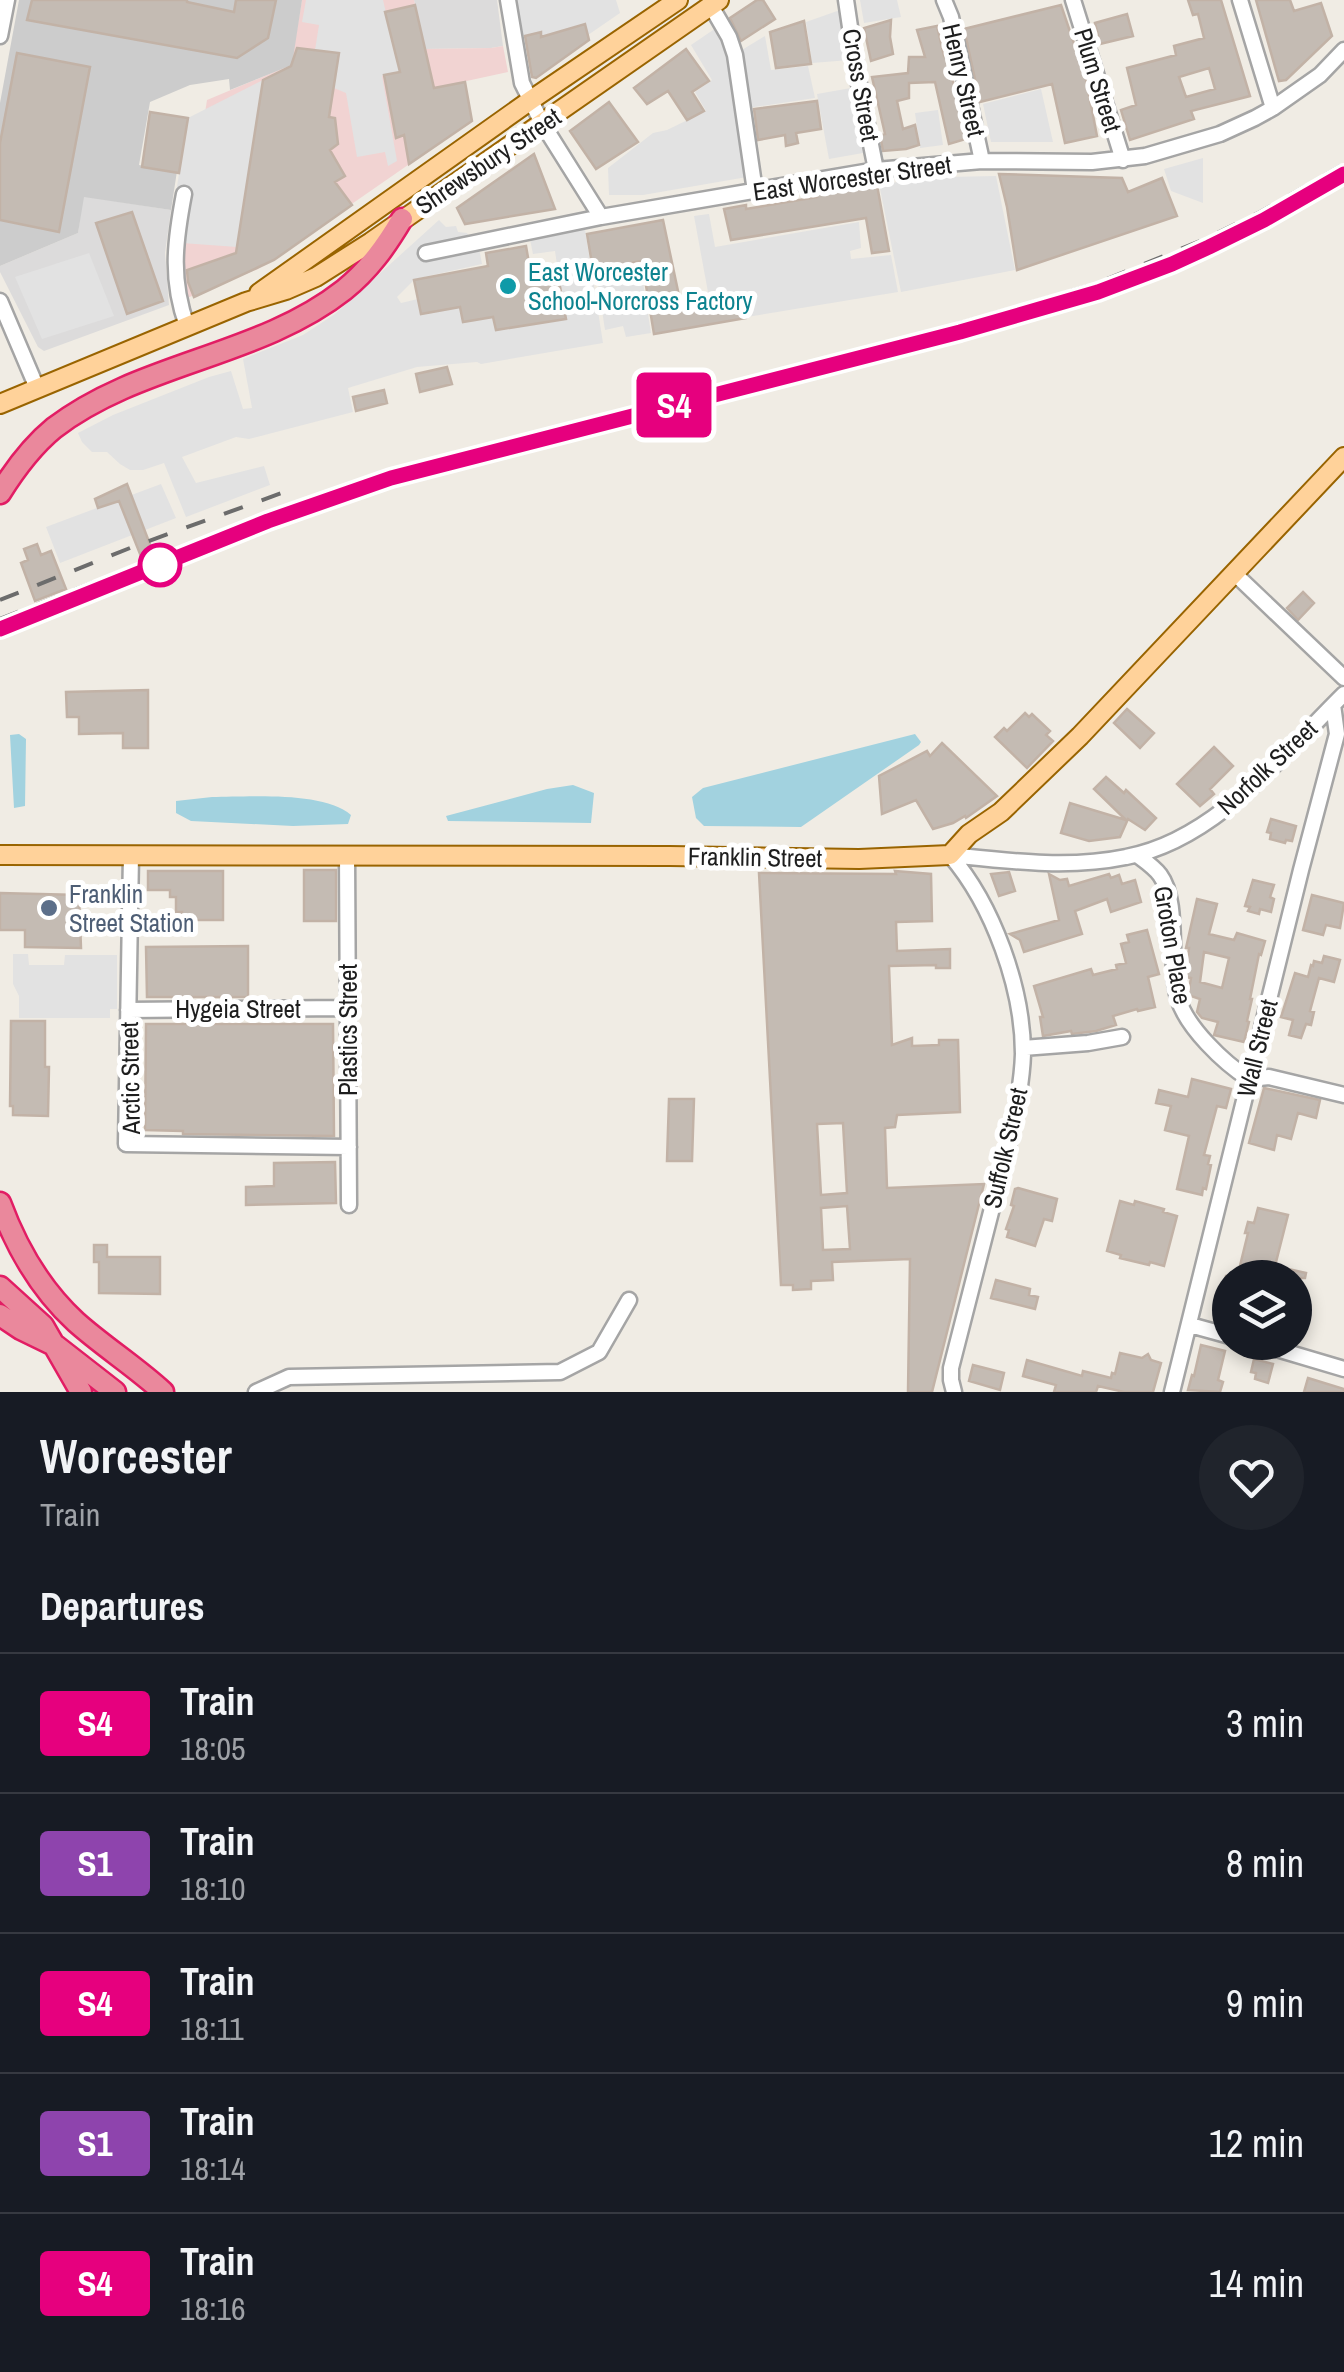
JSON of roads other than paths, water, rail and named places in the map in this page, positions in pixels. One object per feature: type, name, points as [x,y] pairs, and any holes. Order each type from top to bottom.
[{"type":"highway","points":[[0,493],[22,461],[54,429],[110,394],[253,340],[318,308],[380,256],[402,220]]},
{"type":"highway","points":[[0,1203],[26,1260],[45,1288],[76,1322],[163,1392]]},
{"type":"highway","points":[[2,1290],[43,1326],[81,1392]]},
{"type":"highway","points":[[0,1315],[56,1346],[115,1392]]},
{"type":"main road","name":"Shrewsbury Street","points":[[246,302],[678,0]]},
{"type":"main road","name":"Shrewsbury Street","points":[[0,404],[316,276],[372,242],[715,3]]},
{"type":"main road","points":[[950,855],[969,834],[1046,770],[1344,458]]},
{"type":"main road","name":"Franklin Street","points":[[0,855],[860,859],[950,855]]},
{"type":"street","points":[[0,36],[7,0]]},
{"type":"street","points":[[508,0],[522,83],[542,123],[601,217]]},
{"type":"street","name":"Cross Street","points":[[846,0],[876,170]]},
{"type":"street","name":"Henry Street","points":[[944,0],[982,161]]},
{"type":"street","name":"Plum Street","points":[[1073,0],[1123,160]]},
{"type":"street","points":[[1240,0],[1274,108]]},
{"type":"street","points":[[715,3],[735,54],[755,192]]},
{"type":"street","name":"East Worcester Street","points":[[426,252],[601,217],[876,170],[982,161],[1092,162],[1161,152],[1220,134],[1274,108],[1320,75],[1344,50]]},
{"type":"street","points":[[184,194],[174,252],[180,305],[187,326]]},
{"type":"street","points":[[0,301],[37,388]]},
{"type":"street","points":[[1234,573],[1344,678]]},
{"type":"street","name":"Norfolk Street","points":[[950,855],[1065,863],[1102,861],[1159,847],[1208,822],[1241,797],[1339,699]]},
{"type":"street","name":"Wall Street","points":[[1172,1392],[1337,734],[1339,699]]},
{"type":"street","name":"Arctic Street","points":[[130,855],[126,1144],[348,1148]]},
{"type":"street","name":"Plastics Street","points":[[347,855],[349,1205]]},
{"type":"street","name":"Suffolk Street","points":[[950,855],[980,900],[1008,966],[1021,1021],[1022,1048],[1021,1080],[1010,1138],[951,1368],[954,1392]]},
{"type":"street","name":"Groton Place","points":[[1136,855],[1161,876],[1170,897],[1173,974],[1182,1008],[1217,1054],[1249,1079]]},
{"type":"street","name":"Hygeia Street","points":[[128,1010],[348,1008]]},
{"type":"street","points":[[1022,1048],[1122,1037]]},
{"type":"street","points":[[1249,1079],[1269,1077],[1344,1094]]},
{"type":"street","points":[[256,1392],[289,1377],[560,1372],[599,1352],[629,1300]]},
{"type":"street","points":[[1190,1325],[1212,1331]]},
{"type":"street","points":[[1312,1360],[1344,1369]]},
{"type":"water","points":[[19,734],[26,739],[25,806],[14,808],[10,735]]},
{"type":"water","points":[[915,734],[919,745],[801,827],[704,826],[696,818],[692,797],[703,788]]},
{"type":"water","points":[[573,785],[594,793],[591,823],[448,821],[446,816],[547,789]]},
{"type":"water","points":[[212,797],[304,799],[339,807],[351,815],[348,824],[293,826],[191,821],[176,813],[176,801]]},
{"type":"railway","points":[[0,619],[282,508],[394,469],[958,324],[1095,284],[1205,239],[1344,164]]},
{"type":"railway","points":[[0,600],[290,490]]},
{"type":"train","name":"S4","points":[[0,629],[268,521],[391,478],[960,332],[1098,292],[1209,247],[1344,174]]},
{"type":"place","name":"East Worcester School-Norcross Factory","points":[[508,286]]},
{"type":"place","name":"Franklin Street Station","points":[[49,908]]}]
